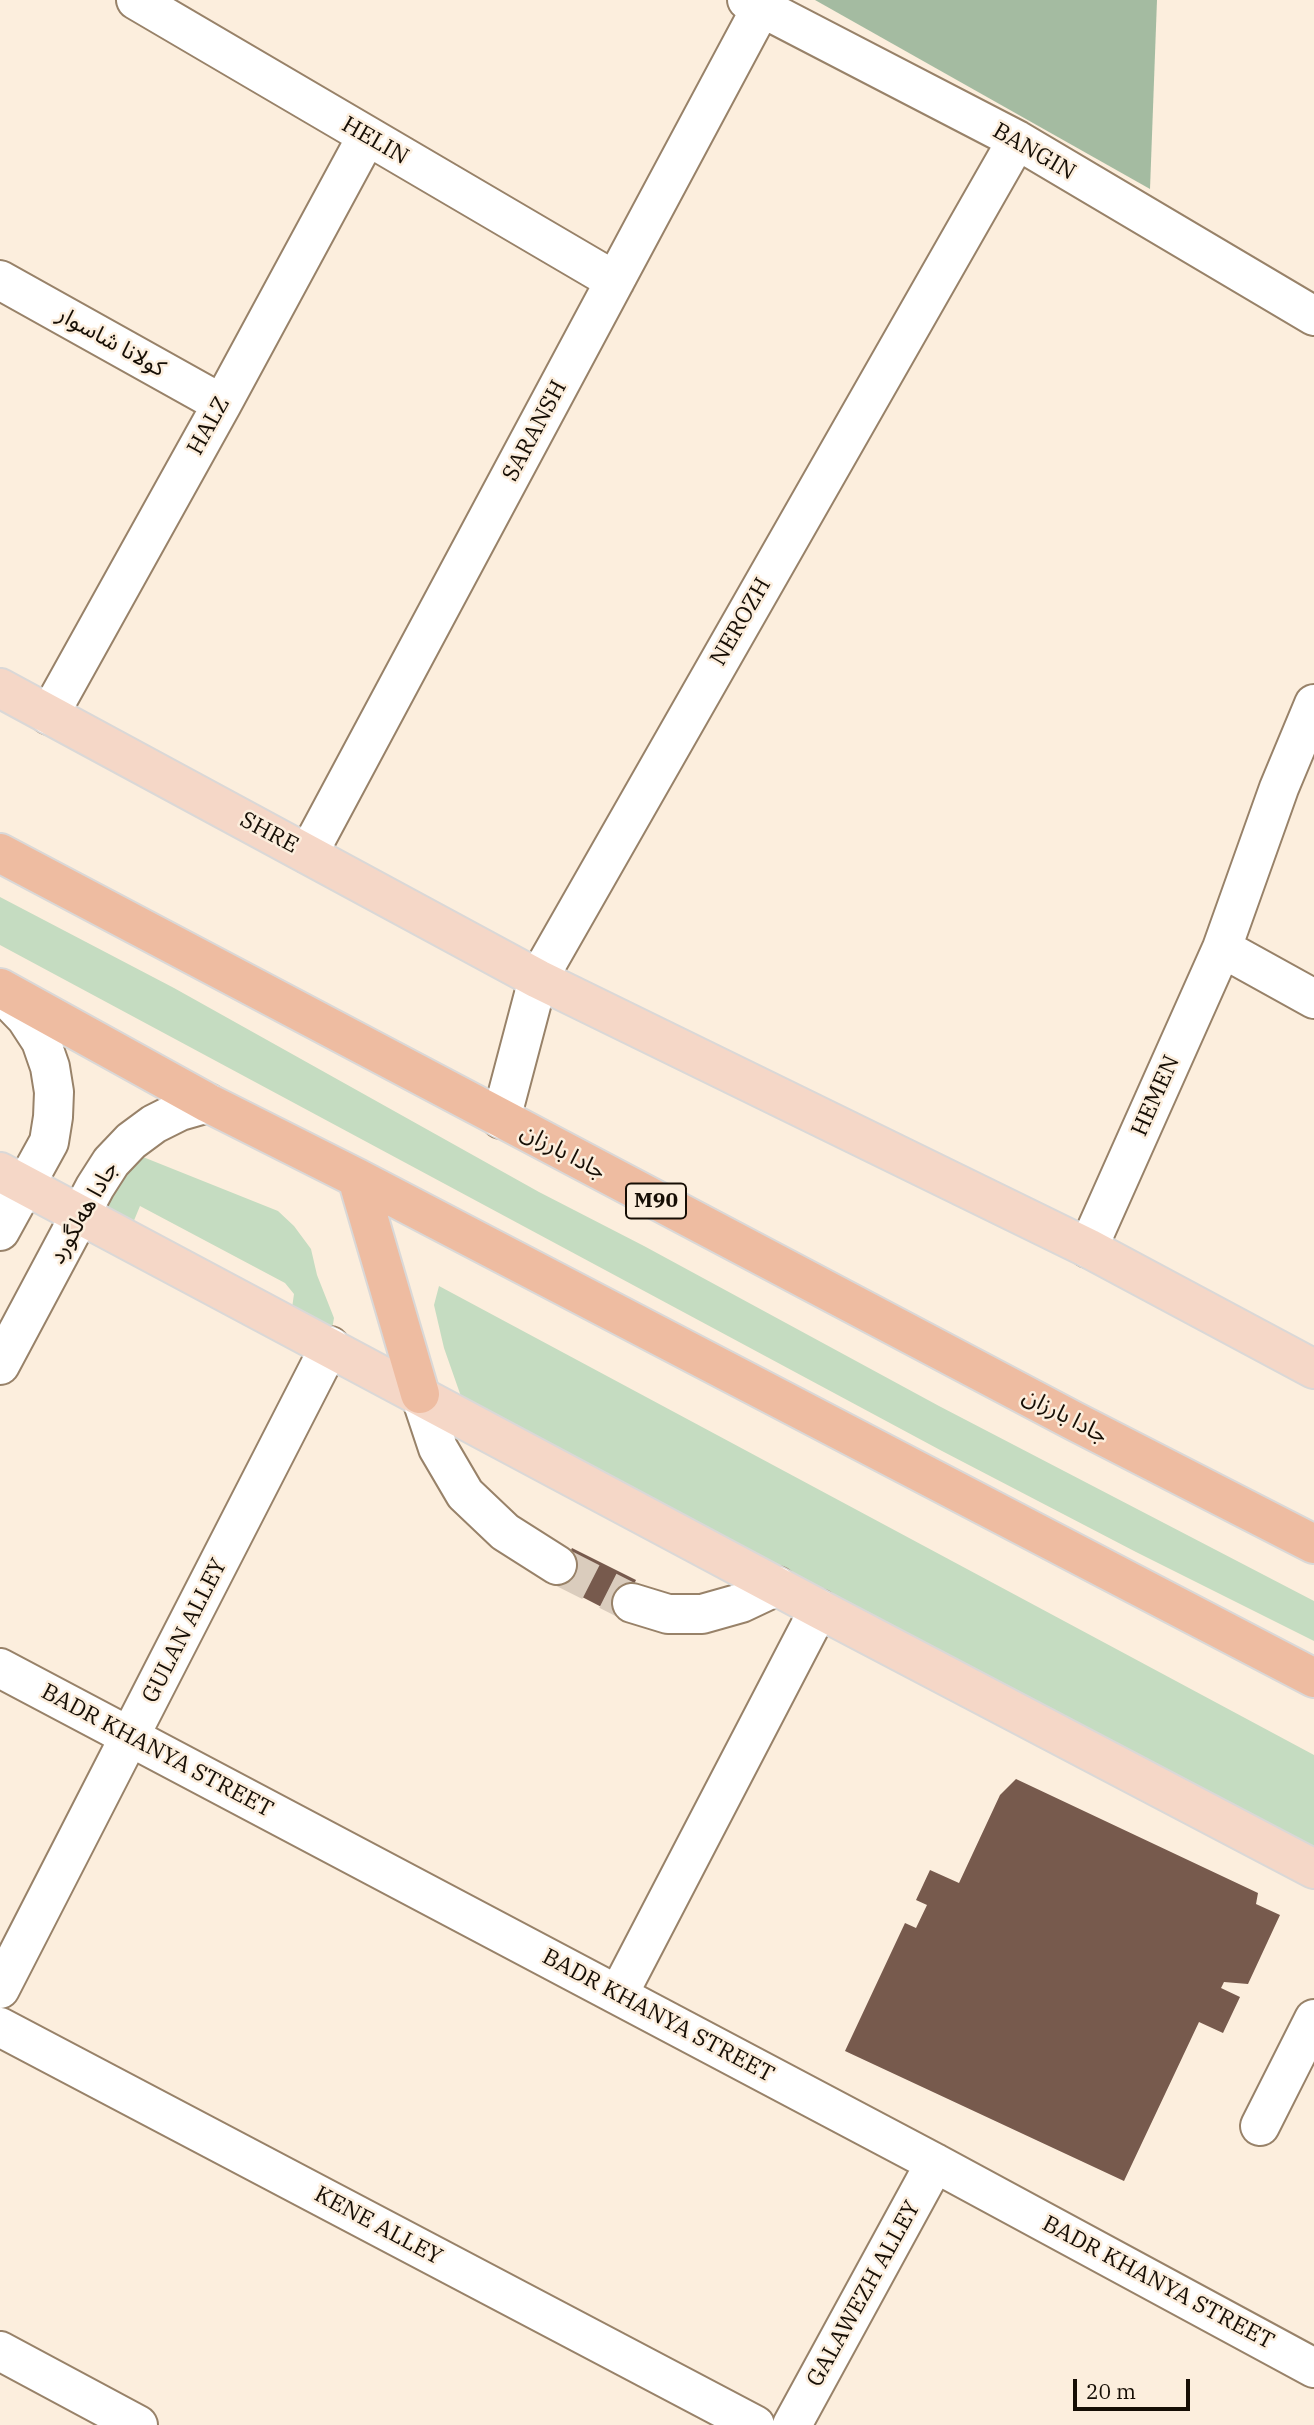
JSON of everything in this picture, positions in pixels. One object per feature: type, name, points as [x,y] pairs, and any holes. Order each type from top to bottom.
[{"type":"highway","name":"جادا بارزان","points":[[0,853],[1074,1421],[1314,1544]]},
{"type":"highway","points":[[0,989],[208,1103],[357,1178],[1314,1678]]},
{"type":"highway","points":[[357,1178],[421,1394]]},
{"type":"main road","name":"SHRE","points":[[0,688],[538,979],[1088,1248]]},
{"type":"main road","points":[[13,1178],[819,1609],[1314,1869]]},
{"type":"main road","points":[[1088,1248],[1314,1369]]},
{"type":"street","name":"HELIN","points":[[136,0],[615,281]]},
{"type":"street","name":"BANGIN","points":[[754,4],[1017,140],[1314,316]]},
{"type":"street","name":"SARANSH","points":[[308,854],[615,281],[754,4]]},
{"type":"street","name":"HALZ","points":[[49,715],[367,136]]},
{"type":"street","name":"NEROZH","points":[[501,1119],[538,979],[1017,140]]},
{"type":"street","name":"كولانا شاسوار","points":[[0,280],[222,404]]},
{"type":"street","name":"HEMEN","points":[[1088,1248],[1222,948],[1279,788],[1314,704]]},
{"type":"street","points":[[1222,948],[1314,999]]},
{"type":"street","points":[[0,989],[26,1018],[41,1041],[50,1067],[54,1092],[54,1117],[49,1142],[13,1178],[0,1231]]},
{"type":"street","name":"جادا هەلگورد","points":[[0,1366],[111,1162],[131,1141],[154,1124],[180,1111],[208,1103]]},
{"type":"street","name":"GULAN ALLEY","points":[[0,1989],[330,1346]]},
{"type":"street","points":[[421,1394],[439,1448],[465,1494],[505,1532],[557,1565]]},
{"type":"street","points":[[632,1603],[668,1614],[702,1614],[741,1603],[777,1586]]},
{"type":"street","points":[[618,1995],[819,1609]]},
{"type":"street","name":"BADR KHANYA STREET","points":[[0,1668],[935,2163],[1314,2368]]},
{"type":"street","points":[[1260,2126],[1314,2019]]},
{"type":"street","name":"KENE ALLEY","points":[[0,2027],[755,2425]]},
{"type":"street","name":"GALAWEZH ALLEY","points":[[792,2425],[935,2163]]},
{"type":"street","points":[[0,2351],[138,2425]]},
{"type":"green space","points":[[815,0],[1157,0],[1150,189]]},
{"type":"green space","points":[[0,897],[174,988],[539,1192],[939,1406],[1314,1601],[1314,1641],[942,1451],[0,945]]},
{"type":"green space","points":[[143,1157],[278,1211],[294,1226],[311,1249],[317,1275],[334,1318],[331,1335],[292,1308],[294,1294],[285,1283],[140,1206],[128,1235],[100,1220],[127,1160]]},
{"type":"green space","points":[[439,1286],[1314,1755],[1314,1856],[464,1405],[444,1348],[434,1305]]},
{"type":"building","points":[[572,1548],[636,1580],[619,1616],[555,1583]]},
{"type":"building","points":[[1016,1779],[1258,1893],[1256,1904],[1280,1915],[1248,1984],[1224,1982],[1221,1988],[1240,1997],[1223,2033],[1199,2022],[1124,2181],[845,2051],[905,1923],[916,1928],[927,1905],[916,1900],[930,1870],[959,1883],[1000,1795]]},
{"type":"tunnel","points":[[557,1565],[632,1603]]}]
